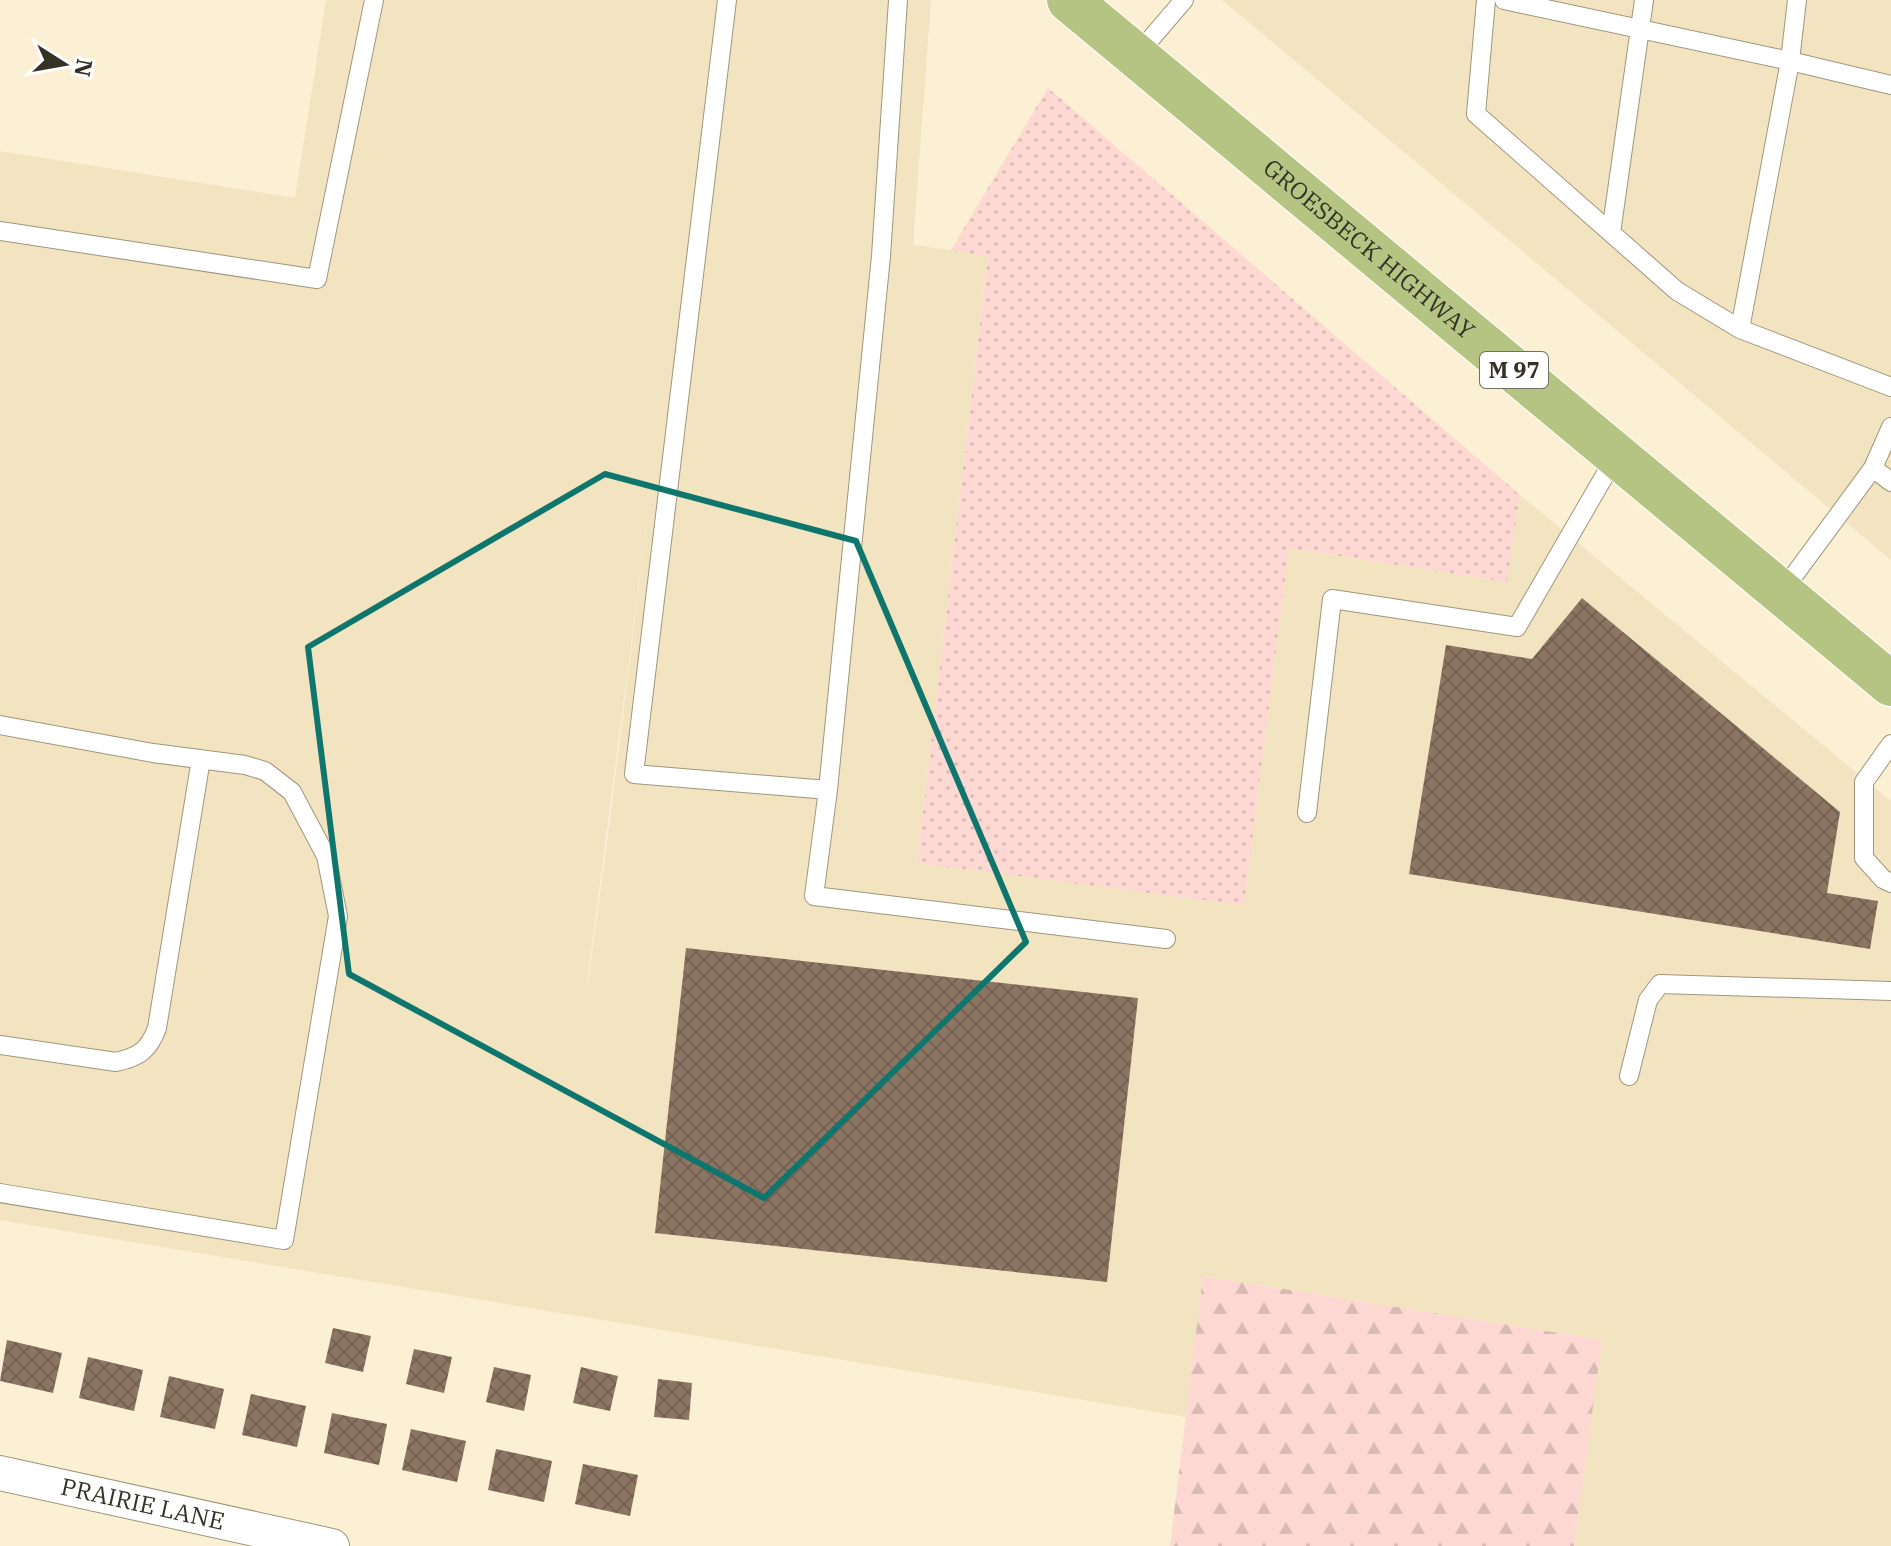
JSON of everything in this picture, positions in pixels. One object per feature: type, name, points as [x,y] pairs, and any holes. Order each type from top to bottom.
[{"type":"main road","name":"GROESBECK HIGHWAY","points":[[1069,0],[1891,684]]},
{"type":"street","name":"PRAIRIE LANE","points":[[0,1473],[332,1546]]},
{"type":"lane","points":[[0,231],[317,279],[374,0]]},
{"type":"lane","points":[[727,0],[634,774],[828,790]]},
{"type":"lane","points":[[898,0],[881,256],[828,790],[814,896],[1166,939]]},
{"type":"lane","points":[[1136,56],[1184,0]]},
{"type":"lane","points":[[1486,0],[1476,114],[1677,291],[1740,329],[1891,387]]},
{"type":"lane","points":[[1504,0],[1891,85]]},
{"type":"lane","points":[[1611,233],[1644,0]]},
{"type":"lane","points":[[1740,329],[1790,61],[1797,0]]},
{"type":"lane","points":[[1781,593],[1873,468],[1891,427]]},
{"type":"lane","points":[[1307,813],[1332,599],[1517,627],[1616,456]]},
{"type":"lane","points":[[1873,468],[1891,482]]},
{"type":"lane","points":[[0,725],[245,765],[265,771],[292,792],[326,856],[338,916],[284,1240],[0,1193]]},
{"type":"lane","points":[[1891,744],[1864,782],[1864,858],[1883,879],[1891,883]]},
{"type":"lane","points":[[0,1045],[116,1062],[135,1058],[150,1046],[157,1028],[201,759]]},
{"type":"lane","points":[[1629,1076],[1648,1000],[1660,984],[1891,991]]},
{"type":"highlighted area","points":[[605,474],[856,541],[1026,942],[764,1198],[349,974],[308,647]]},
{"type":"shaded area","points":[[326,0],[931,0],[913,245],[988,255],[917,862],[1244,904],[1289,548],[1506,582],[1520,495],[1891,801],[1891,1546],[1574,1546],[1601,1340],[1204,1276],[1186,1417],[0,1220],[0,151],[295,198]],"holes":[[[651,491],[610,819],[587,983]]]},
{"type":"shaded area","points":[[1222,0],[1891,0],[1891,560],[1319,81]]},
{"type":"green space","points":[[1048,88],[1520,495],[1507,582],[1289,548],[1244,905],[917,863],[988,256],[951,250]]},
{"type":"green space","points":[[1203,1276],[1602,1340],[1574,1546],[1170,1546]]},
{"type":"building","points":[[1582,598],[1840,812],[1827,893],[1878,901],[1870,949],[1409,874],[1446,645],[1532,659]]},
{"type":"building","points":[[686,948],[1138,998],[1107,1282],[655,1233]]},
{"type":"building","points":[[333,1328],[371,1336],[363,1372],[325,1363]]},
{"type":"building","points":[[7,1340],[62,1353],[53,1393],[0,1381]]},
{"type":"building","points":[[414,1349],[452,1357],[444,1393],[406,1384]]},
{"type":"building","points":[[88,1357],[143,1370],[134,1411],[79,1398]]},
{"type":"building","points":[[494,1367],[531,1375],[524,1411],[486,1402]]},
{"type":"building","points":[[581,1367],[618,1376],[610,1411],[573,1403]]},
{"type":"building","points":[[169,1376],[224,1389],[215,1429],[160,1417]]},
{"type":"building","points":[[658,1379],[692,1383],[689,1420],[654,1417]]},
{"type":"building","points":[[251,1394],[306,1406],[297,1447],[242,1435]]},
{"type":"building","points":[[332,1413],[387,1424],[379,1465],[324,1453]]},
{"type":"building","points":[[411,1429],[466,1441],[457,1482],[402,1470]]},
{"type":"building","points":[[496,1449],[552,1461],[544,1502],[488,1490]]},
{"type":"building","points":[[583,1464],[638,1475],[630,1516],[575,1504]]}]
